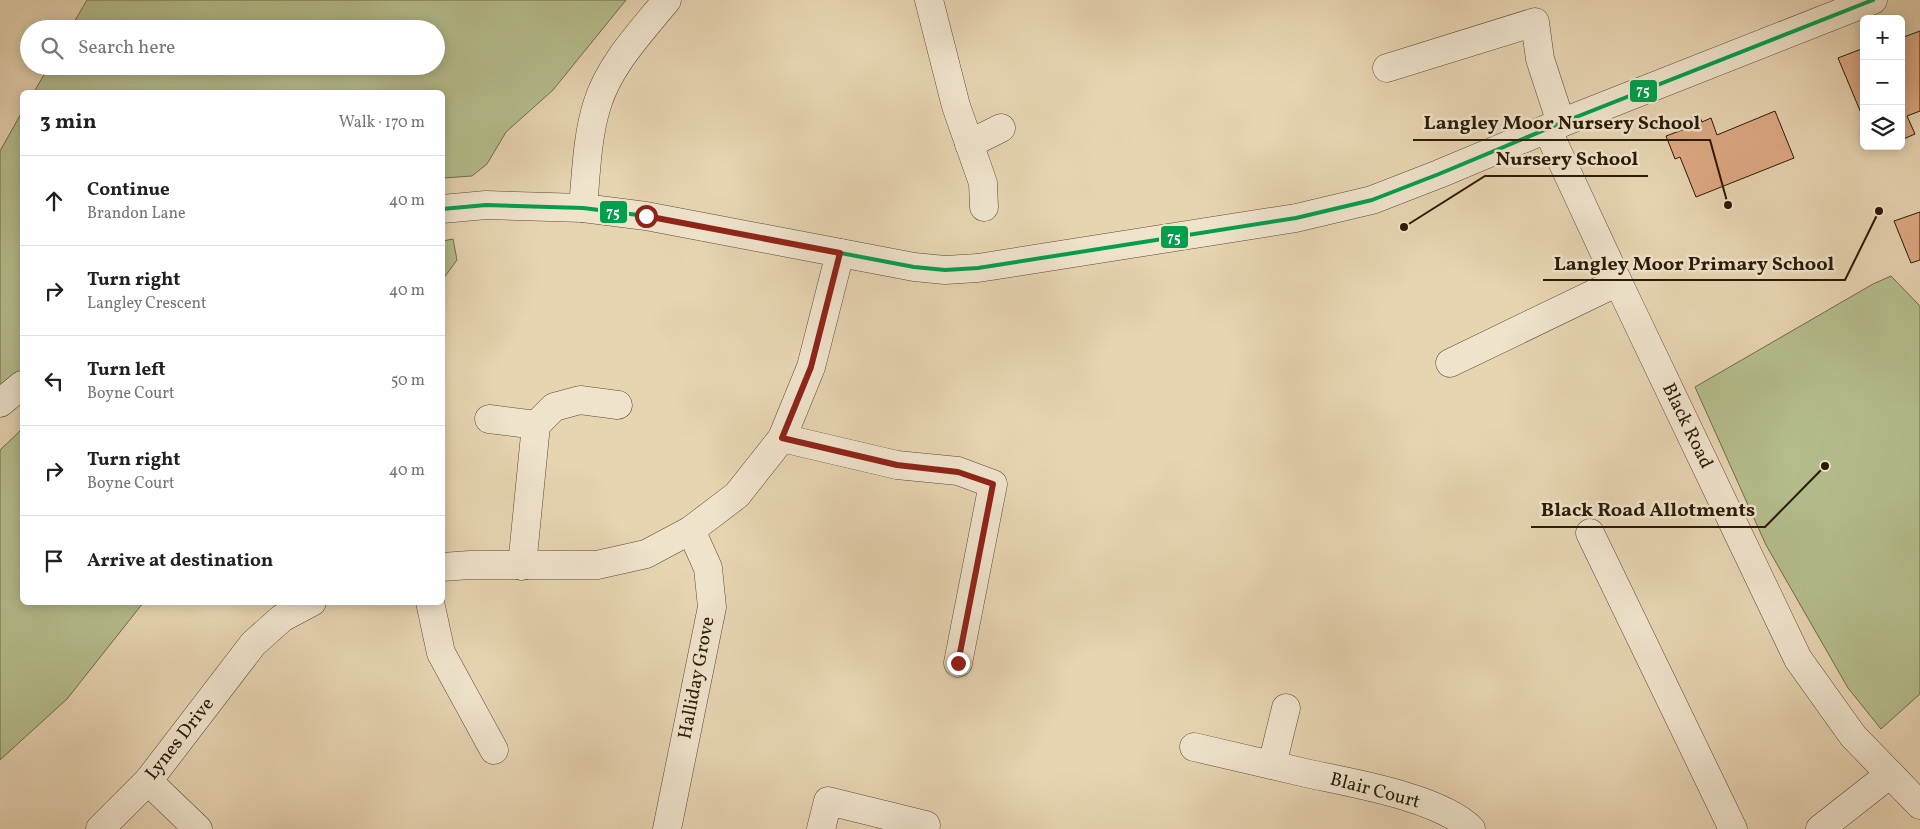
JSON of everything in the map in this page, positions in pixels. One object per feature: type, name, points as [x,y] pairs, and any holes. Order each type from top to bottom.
[{"type":"street","points":[[583,208],[589,145],[597,104],[614,66],[667,0]]},
{"type":"street","points":[[929,0],[956,106],[983,183],[984,207]]},
{"type":"street","points":[[445,209],[486,205],[583,208],[646,216],[914,267],[945,270],[978,268],[1296,218],[1372,200],[1873,0]]},
{"type":"street","name":"Black Road","points":[[1387,68],[1536,22],[1540,60],[1554,126],[1618,282],[1798,659],[1853,736],[1920,805]]},
{"type":"street","points":[[969,144],[1001,128]]},
{"type":"street","points":[[445,567],[597,565],[646,554],[691,530],[737,495],[782,438],[811,367],[840,253]]},
{"type":"street","points":[[1450,363],[1618,282]]},
{"type":"street","points":[[0,403],[20,387]]},
{"type":"street","points":[[522,566],[536,425],[554,407],[580,400],[618,406]]},
{"type":"street","points":[[489,419],[536,425]]},
{"type":"street","points":[[782,438],[897,465],[958,472],[993,484],[958,663]]},
{"type":"street","name":"Halliday Grove","points":[[667,829],[712,607],[708,568],[691,530]]},
{"type":"street","points":[[1590,533],[1732,829]]},
{"type":"street","name":"Lynes Drive","points":[[100,829],[148,781],[253,644],[282,618],[306,605]]},
{"type":"street","points":[[431,605],[441,653],[494,750]]},
{"type":"street","points":[[1272,765],[1286,708]]},
{"type":"street","name":"Blair Court","points":[[1194,747],[1375,788],[1452,814],[1471,829]]},
{"type":"street","points":[[1820,829],[1890,774]]},
{"type":"street","points":[[148,781],[198,829]]},
{"type":"street","points":[[821,829],[828,802],[926,825]]},
{"type":"green space","points":[[87,0],[626,0],[553,90],[506,132],[487,164],[472,176],[445,178],[445,90],[35,90],[44,75],[445,75],[445,20],[75,20]]},
{"type":"green space","points":[[20,116],[20,387],[0,403],[0,151]]},
{"type":"green space","points":[[453,239],[457,260],[445,276],[445,241]]},
{"type":"green space","points":[[1891,276],[1920,306],[1920,694],[1881,729],[1848,688],[1766,545],[1695,387],[1873,284]]},
{"type":"green space","points":[[20,431],[20,605],[141,605],[67,699],[0,760],[0,450]]},
{"type":"building","points":[[1920,31],[1920,111],[1907,116],[1915,134],[1905,138],[1905,60],[1905,37]]},
{"type":"building","points":[[1860,50],[1860,110],[1838,58]]},
{"type":"building","points":[[1775,111],[1794,158],[1696,197],[1680,157],[1675,159],[1666,136],[1685,129],[1682,122],[1699,115],[1702,122],[1711,118],[1717,135]]},
{"type":"building","points":[[1920,212],[1920,260],[1911,263],[1894,221]]},
{"type":"transit line","name":"75","points":[[445,209],[486,205],[583,208],[646,216],[914,267],[945,270],[978,268],[1296,218],[1372,200],[1873,0]]},
{"type":"place","name":"Langley Moor Nursery School","points":[[1728,205]]},
{"type":"place","name":"Langley Moor Primary School","points":[[1879,211]]},
{"type":"place","name":"Nursery School","points":[[1404,227]]},
{"type":"place","name":"Black Road Allotments","points":[[1825,466]]},
{"type":"route","points":[[646,216],[840,253],[811,367],[782,438],[897,465],[958,472],[993,484],[958,663]]}]
